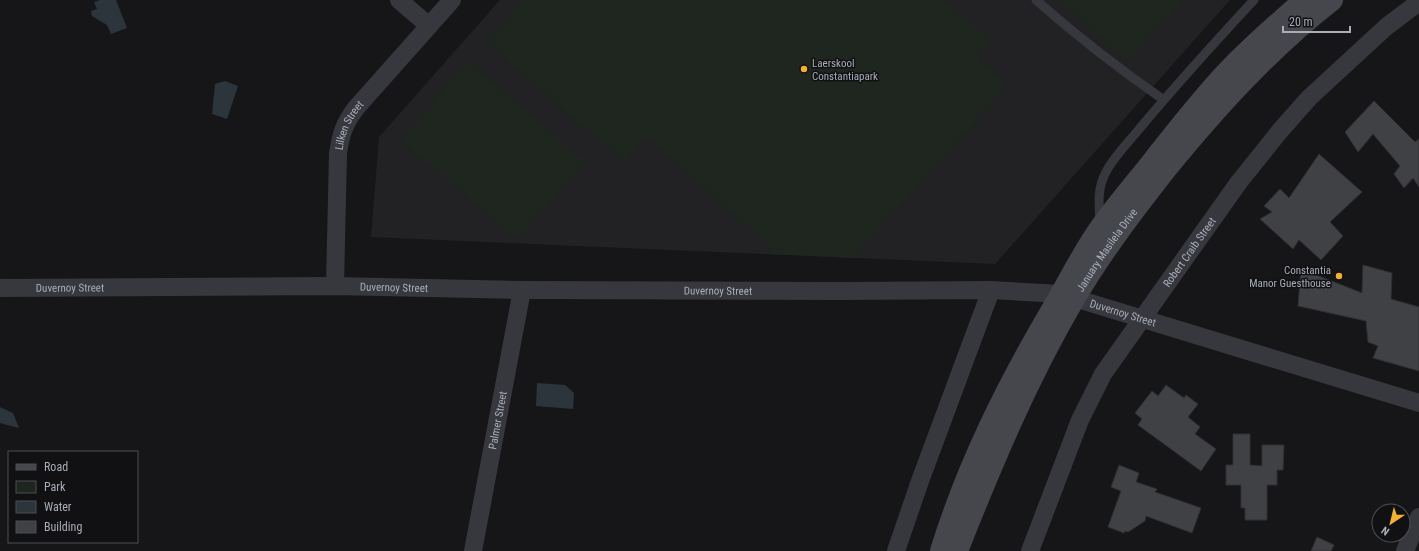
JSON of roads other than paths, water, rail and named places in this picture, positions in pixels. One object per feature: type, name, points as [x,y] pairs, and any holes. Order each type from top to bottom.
[{"type":"main road","name":"January Masilela Drive","points":[[957,551],[1000,444],[1048,348],[1084,253],[1101,227],[1179,127],[1226,74],[1280,21],[1305,0]]},
{"type":"main road","name":"January Masilela Drive","points":[[941,551],[953,512],[984,437],[1003,395],[1029,349],[1115,235],[1191,139],[1236,88],[1289,35],[1332,0]]},
{"type":"street","points":[[399,0],[429,26]]},
{"type":"street","name":"Lilken Street","points":[[335,286],[338,153],[340,136],[346,122],[356,108],[452,0]]},
{"type":"street","name":"Robert Craib Street","points":[[1030,551],[1080,420],[1090,399],[1103,374],[1142,318],[1239,182],[1279,132],[1309,98],[1347,62],[1386,27],[1419,2]]},
{"type":"street","name":"Duvernoy Street","points":[[0,288],[335,286],[522,290],[991,290],[1068,297],[1142,318],[1419,403]]},
{"type":"street","name":"Palmer Street","points":[[473,551],[522,290]]},
{"type":"street","points":[[896,551],[991,290]]},
{"type":"street","points":[[1405,551],[1419,518]]},
{"type":"lane","points":[[1036,0],[1070,30],[1136,81],[1164,100]]},
{"type":"lane","points":[[1101,227],[1098,198],[1100,185],[1105,172],[1164,100],[1254,0]]},
{"type":"water","points":[[100,0],[116,0],[127,28],[111,34],[107,25],[92,16],[91,11],[97,9],[94,2]]},
{"type":"water","points":[[225,81],[238,86],[227,119],[212,114],[215,84]]},
{"type":"water","points":[[537,383],[565,385],[574,393],[573,409],[536,406]]},
{"type":"water","points":[[0,407],[13,413],[19,428],[0,423]]},
{"type":"place","name":"Laerskool Constantiapark","points":[[804,69]]},
{"type":"place","name":"Constantia Manor Guesthouse","points":[[1339,276]]}]
